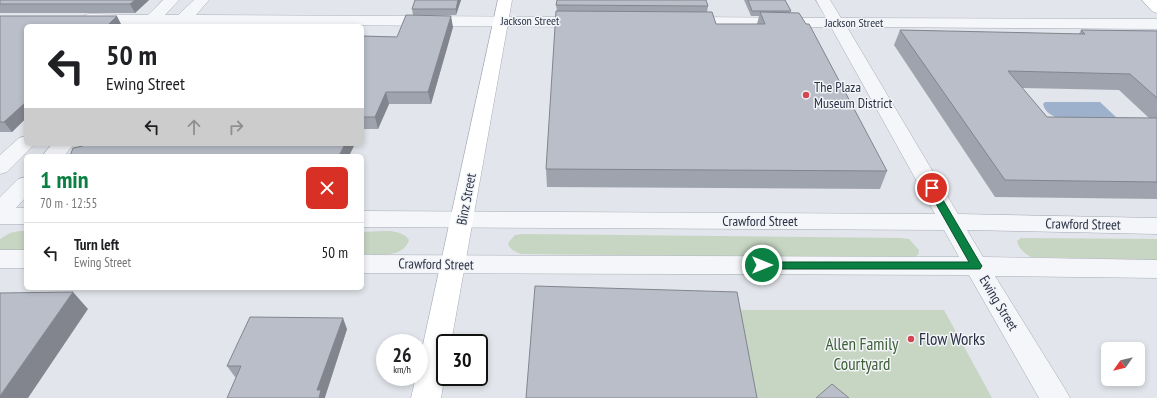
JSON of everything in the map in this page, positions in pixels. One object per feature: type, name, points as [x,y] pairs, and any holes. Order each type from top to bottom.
[{"type":"main road","name":"Binz Street","points":[[426,398],[505,0]]},
{"type":"main road","points":[[1149,0],[1157,8]]},
{"type":"street","points":[[148,23],[172,0]]},
{"type":"street","points":[[180,23],[202,0]]},
{"type":"street","name":"Ewing Street","points":[[824,0],[976,266],[1055,398]]},
{"type":"street","name":"Jackson Street","points":[[76,19],[148,23],[500,21],[598,22]]},
{"type":"street","name":"Jackson Street","points":[[668,22],[1157,24]]},
{"type":"street","points":[[0,167],[24,144]]},
{"type":"street","points":[[54,154],[62,146]]},
{"type":"street","points":[[0,211],[24,186]]},
{"type":"street","points":[[0,216],[24,216]]},
{"type":"street","name":"Crawford Street","points":[[364,219],[951,222],[1157,226]]},
{"type":"street","points":[[0,259],[24,259]]},
{"type":"street","name":"Crawford Street","points":[[364,264],[976,266],[1157,269]]},
{"type":"green space","points":[[24,231],[24,251],[0,250],[0,239],[10,233]]},
{"type":"green space","points":[[388,231],[400,233],[409,240],[406,246],[396,253],[382,255],[364,254],[364,232]]},
{"type":"green space","points":[[515,235],[900,238],[909,239],[919,250],[918,255],[911,258],[521,254],[511,249],[508,243]]},
{"type":"green space","points":[[1021,238],[1157,239],[1157,260],[1031,257],[1020,249],[1017,241]]},
{"type":"green space","name":"Allen Family Courtyard","points":[[732,310],[944,310],[992,398],[748,398]]},
{"type":"water","points":[[1045,102],[1100,102],[1118,119],[1088,121],[1064,119],[1047,112],[1043,104]]},
{"type":"building","points":[[0,0],[135,0],[130,4],[0,4]]},
{"type":"building","points":[[415,0],[458,0],[456,9],[412,9]]},
{"type":"building","points":[[557,0],[706,0],[708,6],[556,5]]},
{"type":"building","points":[[748,0],[785,0],[791,11],[752,11]]},
{"type":"building","points":[[556,11],[712,12],[716,24],[765,24],[760,12],[799,13],[806,24],[809,24],[887,171],[546,169]]},
{"type":"building","points":[[406,15],[451,16],[428,92],[386,92],[375,117],[364,117],[364,36],[397,37]]},
{"type":"building","points":[[0,16],[117,16],[109,24],[24,24],[24,104],[4,122],[0,122]]},
{"type":"building","points":[[900,30],[1085,34],[1081,30],[1157,31],[1157,98],[1130,74],[1008,71],[1047,117],[1157,118],[1157,182],[1005,180]]},
{"type":"building","points":[[83,146],[344,146],[340,154],[71,154],[73,148]]},
{"type":"building","points":[[535,286],[737,292],[757,398],[526,398]]},
{"type":"building","points":[[73,292],[0,396],[0,293]]},
{"type":"building","points":[[250,317],[343,318],[317,390],[321,390],[319,398],[227,398],[241,366],[227,366]]},
{"type":"building","points":[[832,384],[849,398],[816,398]]},
{"type":"place","name":"The Plaza Museum District","points":[[806,95]]},
{"type":"place","name":"Flow Works","points":[[911,339]]},
{"type":"route","points":[[762,265],[976,266],[932,188]]}]
